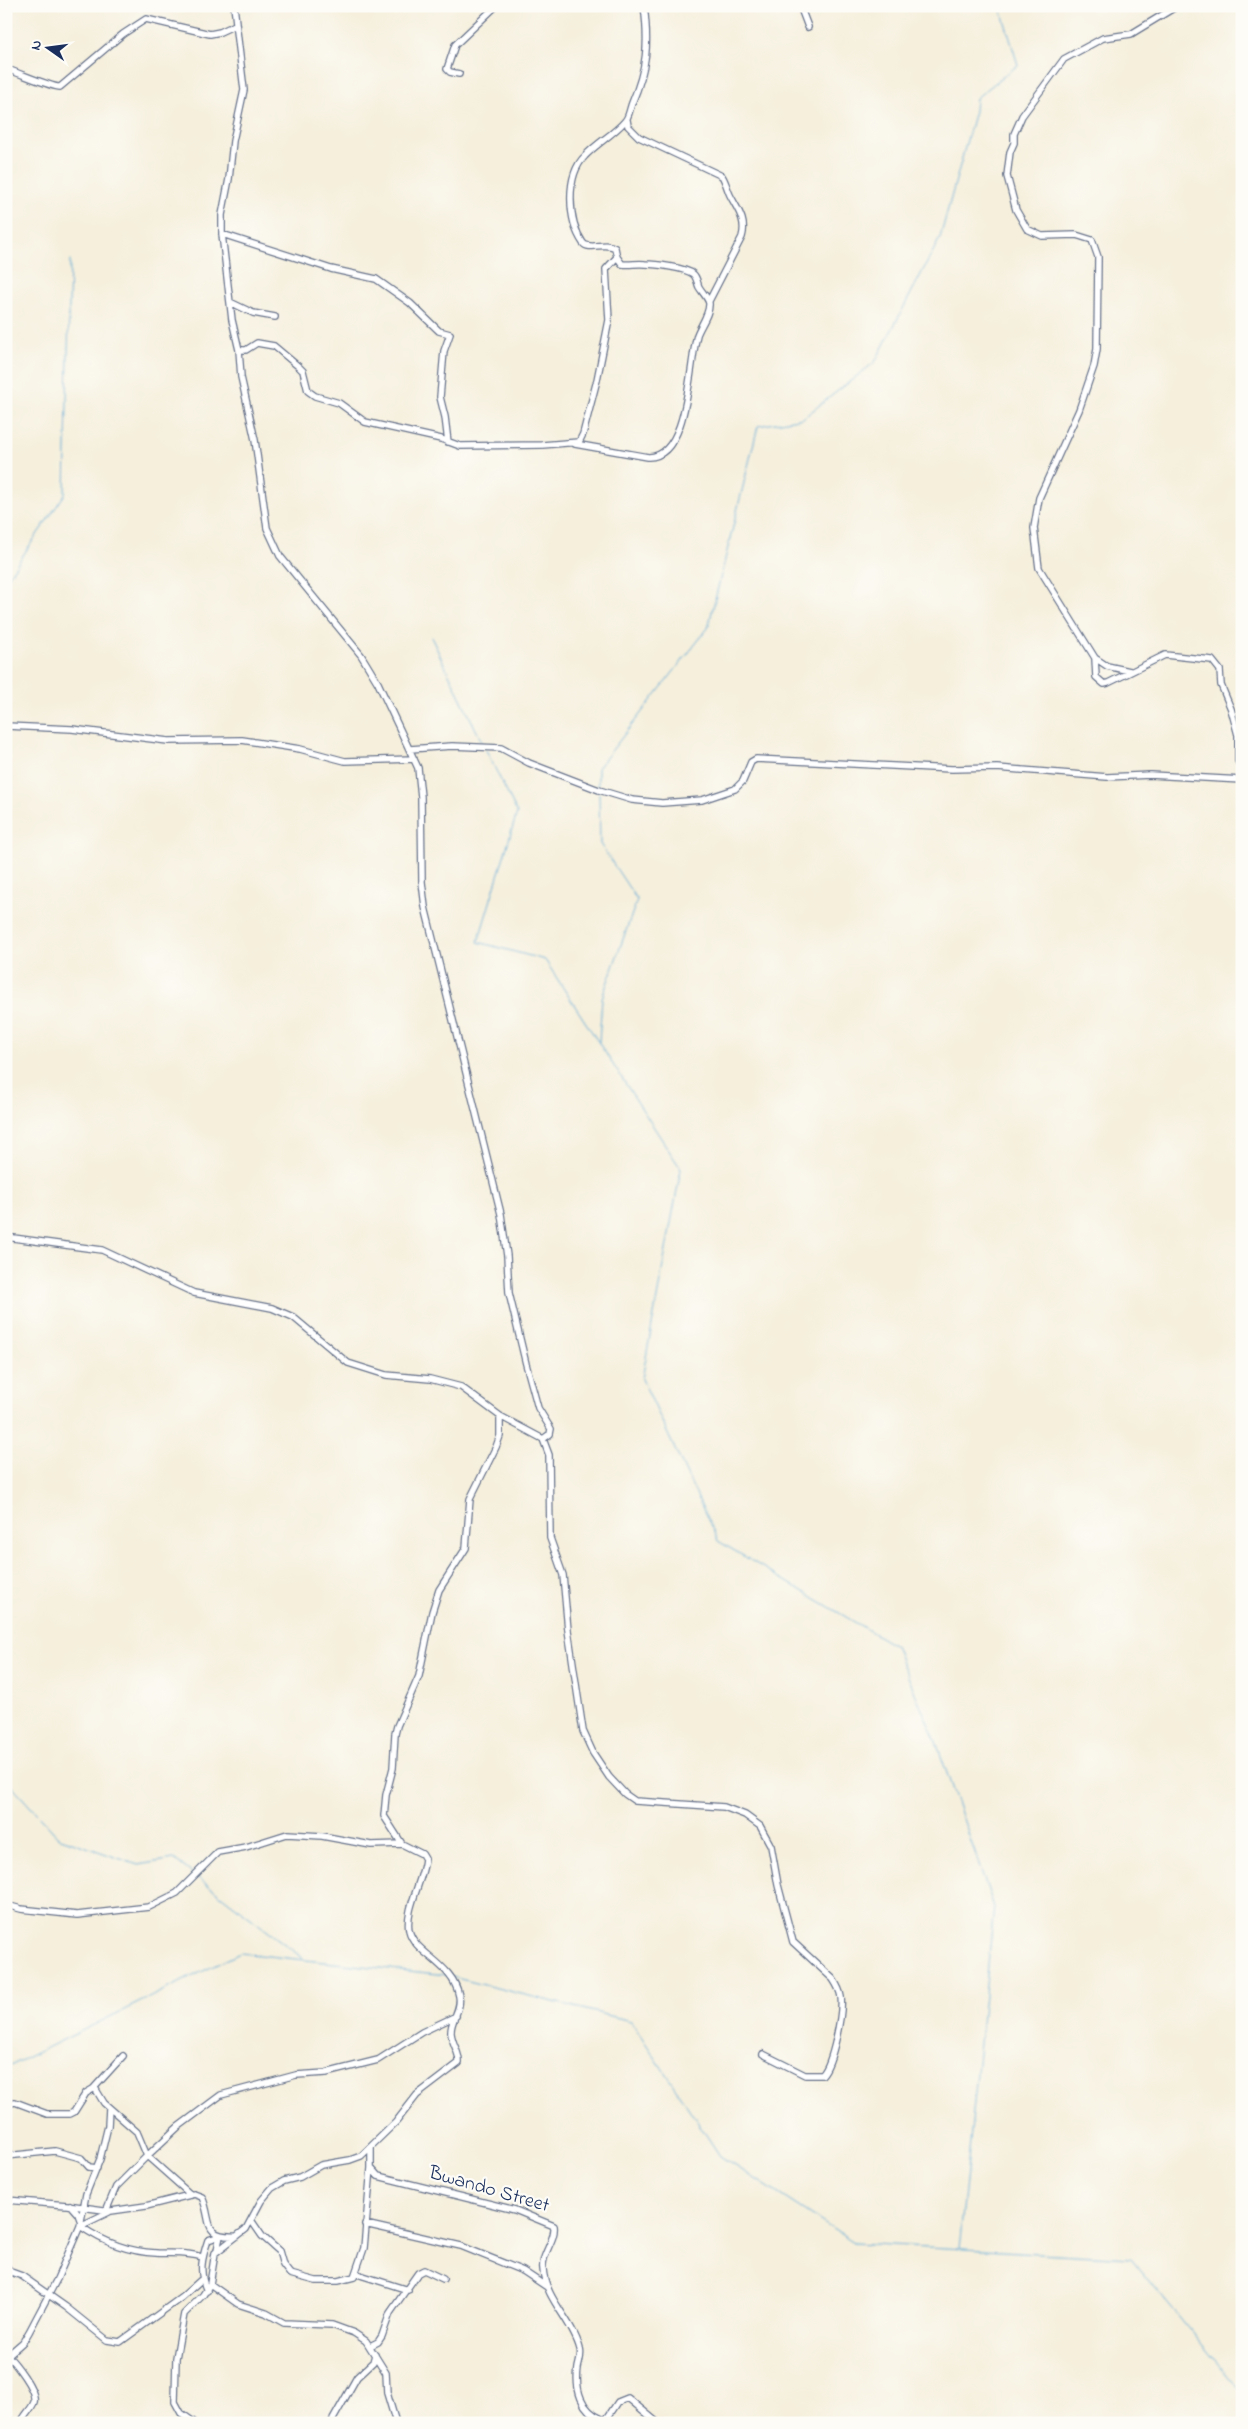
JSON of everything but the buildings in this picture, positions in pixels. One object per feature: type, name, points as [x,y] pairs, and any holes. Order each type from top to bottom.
[{"type":"street","points":[[234,6],[244,74],[244,90],[233,141],[229,179],[222,215],[222,234],[230,302],[239,350],[240,377],[255,440],[267,528],[272,542],[294,574],[361,655],[378,683],[418,768],[421,798],[421,861],[425,907],[500,1214],[508,1256],[510,1293],[526,1364],[538,1408],[551,1429],[550,1434],[543,1439]]},
{"type":"street","points":[[459,74],[447,69],[455,45],[496,6]]},
{"type":"street","points":[[644,6],[647,36],[644,73],[626,120],[584,156],[577,168],[571,192],[573,215],[583,242],[590,246],[608,244],[615,248],[617,257],[622,264],[654,264],[691,272],[696,276],[698,284],[709,301]]},
{"type":"street","points":[[800,6],[808,28]]},
{"type":"street","points":[[1130,671],[1107,666],[1095,658],[1039,568],[1034,528],[1039,498],[1079,410],[1094,366],[1097,349],[1098,257],[1092,240],[1076,235],[1042,236],[1030,232],[1016,210],[1007,176],[1017,124],[1060,63],[1067,57],[1103,38],[1136,32],[1147,22],[1171,12],[1177,6]]},
{"type":"street","points":[[6,69],[34,78],[53,87],[60,87],[123,34],[146,19],[210,34],[236,25]]},
{"type":"street","points":[[239,350],[246,350],[257,343],[274,346],[303,371],[306,386],[312,394],[339,403],[365,422],[460,446],[576,444],[657,457],[663,453],[674,439],[684,411],[698,334],[709,307],[709,301],[742,237],[744,226],[737,206],[730,197],[722,176],[640,137],[628,126],[626,120]]},
{"type":"street","points":[[222,234],[331,269],[376,279],[410,304],[439,331],[450,334],[444,351],[440,397],[446,417],[448,442]]},
{"type":"street","points":[[576,444],[581,440],[588,416],[607,329],[609,312],[606,268],[617,257]]},
{"type":"street","points":[[230,302],[253,313],[275,317]]},
{"type":"street","points":[[1095,658],[1096,677],[1104,684],[1165,655],[1212,660],[1220,670],[1221,685],[1231,709],[1238,735],[1238,761],[1242,769]]},
{"type":"street","points":[[6,726],[72,729],[168,741],[242,740],[300,749],[346,761],[414,759]]},
{"type":"street","points":[[410,749],[452,746],[501,748],[529,763],[598,790],[632,800],[662,803],[702,800],[735,789],[743,781],[751,762],[756,759],[952,769],[997,768],[1108,778],[1150,775],[1242,780]]},
{"type":"street","points":[[6,1237],[102,1250],[112,1253],[194,1293],[272,1308],[293,1317],[348,1363],[386,1376],[430,1379],[462,1387],[500,1416],[543,1439],[548,1455],[550,1538],[563,1575],[568,1630],[576,1674],[579,1714],[587,1742],[609,1777],[625,1794],[635,1801],[724,1807],[745,1815],[760,1826],[771,1846],[778,1885],[793,1942],[838,1986],[841,1998],[839,2019],[830,2063],[822,2075],[804,2075],[763,2054]]},
{"type":"street","points":[[216,2251],[239,2236],[251,2220],[261,2201],[277,2184],[300,2178],[321,2165],[357,2158],[396,2122],[417,2095],[459,2063],[452,2034],[460,1998],[453,1979],[437,1960],[414,1940],[409,1930],[411,1911],[425,1859],[422,1854],[402,1844],[392,1832],[384,1816],[386,1795],[393,1768],[397,1726],[419,1676],[427,1647],[432,1612],[439,1590],[466,1548],[470,1499],[500,1436],[500,1416]]},
{"type":"street","points":[[6,1905],[21,1909],[77,1914],[149,1907],[177,1893],[218,1852],[246,1847],[288,1834],[322,1836],[371,1844],[402,1844]]},
{"type":"street","points":[[80,2224],[108,2211],[116,2187],[178,2127],[221,2095],[296,2075],[326,2074],[378,2060],[422,2032],[456,2016]]},
{"type":"street","points":[[6,2104],[15,2102],[47,2114],[65,2115],[74,2112],[86,2093],[95,2088],[123,2056]]},
{"type":"street","points":[[95,2088],[109,2108],[137,2132],[147,2156],[191,2195]]},
{"type":"street","points":[[22,2423],[33,2404],[34,2396],[22,2374],[7,2354],[23,2342],[49,2295],[80,2224],[86,2194],[97,2168],[106,2134],[109,2108]]},
{"type":"street","points":[[251,2220],[262,2236],[279,2251],[282,2265],[290,2274],[325,2281],[349,2279],[357,2274],[364,2248],[371,2168],[370,2147]]},
{"type":"street","points":[[6,2156],[55,2151],[78,2156],[89,2167],[97,2168]]},
{"type":"street","name":"Bwando Street","points":[[371,2168],[378,2176],[507,2208],[554,2226],[554,2233],[542,2267],[547,2286],[580,2349],[577,2376],[579,2395],[587,2409],[602,2419],[604,2423]]},
{"type":"street","points":[[6,2200],[70,2205],[108,2211],[146,2206],[194,2194],[202,2197],[209,2228],[208,2240],[202,2256],[202,2279],[207,2290]]},
{"type":"street","points":[[70,2205],[78,2214],[80,2224],[97,2238],[124,2247],[155,2253],[189,2253],[202,2256]]},
{"type":"street","points":[[365,2224],[461,2246],[523,2271],[547,2286]]},
{"type":"street","points":[[209,2228],[220,2236]]},
{"type":"street","points":[[208,2240],[220,2236],[239,2236]]},
{"type":"street","points":[[195,2423],[177,2408],[174,2397],[174,2376],[184,2314],[207,2290],[210,2284],[212,2259],[220,2236]]},
{"type":"street","points":[[6,2266],[11,2272],[22,2276],[49,2295],[107,2340],[120,2342],[182,2297],[202,2279]]},
{"type":"street","points":[[370,2346],[378,2342],[390,2313],[421,2270],[443,2278]]},
{"type":"street","points":[[357,2274],[408,2290]]},
{"type":"street","points":[[210,2284],[238,2304],[266,2313],[284,2323],[332,2325],[354,2334],[370,2346],[386,2373],[387,2393],[396,2423]]},
{"type":"street","points":[[331,2423],[357,2377],[373,2362],[375,2355]]},
{"type":"street","points":[[604,2423],[618,2402],[628,2398],[658,2423]]},
{"type":"waterway","points":[[598,787],[598,768],[708,628],[758,426],[803,418],[875,362],[940,238],[975,111],[976,98],[1018,65],[1000,6]]},
{"type":"waterway","points":[[6,580],[65,494],[70,261]]},
{"type":"waterway","points":[[431,637],[483,744]]},
{"type":"waterway","points":[[486,750],[517,813],[478,942],[545,960],[681,1169],[642,1379],[718,1541],[895,1646],[936,1742],[994,1907],[959,2249]]},
{"type":"waterway","points":[[599,793],[600,844],[637,900],[602,998],[599,1042]]},
{"type":"waterway","points":[[6,1780],[58,1837],[138,1865],[174,1859],[193,1874]]},
{"type":"waterway","points":[[196,1876],[304,1959]]},
{"type":"waterway","points":[[6,2068],[240,1953],[446,1975]]},
{"type":"waterway","points":[[452,1977],[631,2021],[720,2156],[854,2243],[1131,2258],[1242,2393]]}]
